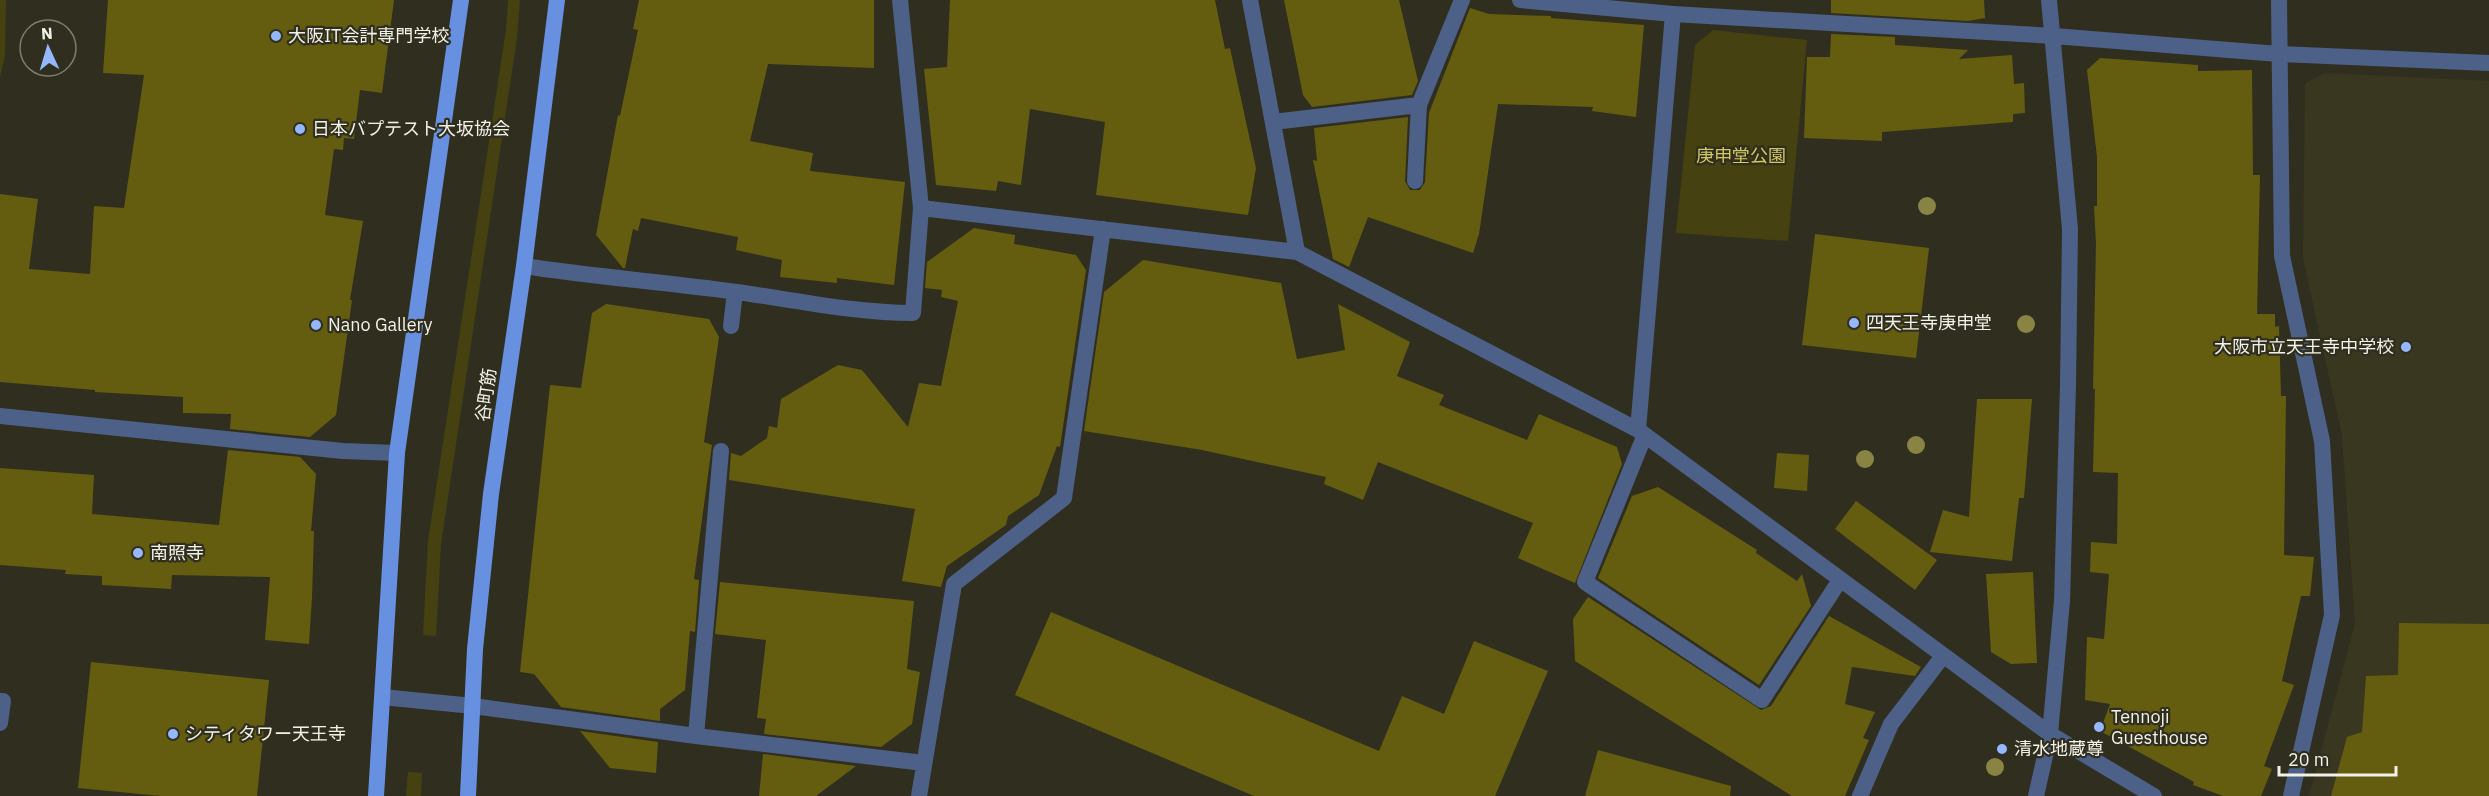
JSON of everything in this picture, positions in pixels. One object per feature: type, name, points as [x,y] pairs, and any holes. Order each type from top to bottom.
[{"type":"main road","points":[[376,796],[397,453],[461,0]]},
{"type":"main road","name":"谷町筋","points":[[468,796],[475,649],[491,494],[524,266],[557,0]]},
{"type":"street","points":[[524,266],[581,275],[735,292],[875,313],[913,313],[921,208],[900,0]]},
{"type":"street","points":[[1250,0],[1297,252]]},
{"type":"street","points":[[1415,181],[1419,105],[1462,0]]},
{"type":"street","points":[[1520,0],[1673,14],[2054,36],[2279,54],[2489,63]]},
{"type":"street","points":[[2036,796],[2050,734],[2062,590],[2070,229],[2049,0]]},
{"type":"street","points":[[2279,0],[2282,256],[2322,441],[2332,615],[2291,796]]},
{"type":"street","points":[[1673,14],[1641,434],[1585,582],[1762,700],[1840,580]]},
{"type":"street","points":[[1273,122],[1419,105]]},
{"type":"street","points":[[921,208],[1297,252],[1641,434],[2050,734],[2154,796]]},
{"type":"street","points":[[919,796],[954,584],[1064,498],[1103,230]]},
{"type":"street","points":[[731,326],[735,292]]},
{"type":"street","points":[[0,416],[343,452],[397,453]]},
{"type":"street","points":[[696,736],[721,451]]},
{"type":"street","points":[[1860,796],[1891,724],[1943,656]]},
{"type":"street","points":[[382,698],[473,706],[696,736],[924,763]]},
{"type":"street","points":[[0,701],[3,701],[0,723]]},
{"type":"shaded area","name":"大阪市立天王寺中学校","points":[[2324,73],[2489,81],[2489,796],[2309,796],[2355,624],[2342,436],[2303,258],[2305,84]]},
{"type":"green space","points":[[0,0],[6,0],[5,56],[0,77]]},
{"type":"green space","points":[[508,0],[520,0],[517,38],[441,544],[436,636],[423,635],[428,541],[506,30]]},
{"type":"green space","name":"庚申堂公園","points":[[1713,30],[1807,40],[1788,241],[1676,233],[1695,45]]},
{"type":"green space","points":[[408,772],[422,773],[421,796],[406,796]]},
{"type":"building","points":[[108,0],[394,0],[382,93],[360,90],[354,139],[344,138],[343,150],[334,149],[325,215],[363,221],[350,300],[352,300],[336,415],[310,437],[230,429],[231,414],[183,413],[183,397],[95,392],[95,390],[0,382],[0,194],[38,199],[29,269],[90,274],[94,206],[124,208],[144,75],[103,73]]},
{"type":"building","points":[[639,0],[874,0],[874,68],[768,64],[750,141],[813,153],[810,171],[905,182],[894,285],[837,278],[837,283],[780,277],[782,260],[736,250],[738,237],[641,218],[638,231],[633,229],[625,268],[623,268],[596,235],[618,115],[620,116],[638,30],[633,29]]},
{"type":"building","points":[[950,0],[1215,0],[1225,49],[1230,48],[1256,168],[1248,215],[1096,195],[1105,122],[1030,109],[1021,185],[998,181],[996,191],[936,185],[924,69],[947,67]]},
{"type":"building","points":[[1284,0],[1399,0],[1418,81],[1412,95],[1312,107],[1303,95]]},
{"type":"building","points":[[1831,0],[1984,0],[1985,18],[1968,21],[1831,13]]},
{"type":"building","points":[[1470,8],[1489,14],[1551,16],[1551,18],[1644,25],[1636,117],[1592,111],[1593,107],[1498,104],[1479,234],[1473,253],[1368,217],[1349,267],[1333,259],[1313,160],[1317,161],[1314,128],[1408,117],[1405,181],[1410,190],[1420,190],[1425,182],[1429,113]]},
{"type":"building","points":[[1831,34],[1895,37],[1895,45],[1968,50],[1959,59],[2012,55],[2014,84],[2024,83],[2025,113],[2013,114],[2013,122],[1882,132],[1882,141],[1804,138],[1807,57],[1830,57]]},
{"type":"building","points":[[2100,58],[2198,65],[2198,71],[2252,70],[2253,175],[2260,175],[2257,314],[2275,314],[2275,327],[2279,326],[2281,396],[2286,396],[2284,555],[2314,557],[2310,596],[2301,596],[2282,681],[2294,685],[2264,766],[2272,769],[2261,796],[2223,796],[2193,785],[2194,782],[2100,731],[2110,704],[2085,700],[2087,637],[2104,639],[2109,574],[2090,572],[2091,542],[2117,544],[2118,473],[2093,472],[2096,244],[2094,206],[2097,206],[2097,157],[2087,70]]},
{"type":"building","points":[[974,228],[1015,235],[1014,244],[1076,255],[1086,270],[1060,447],[1057,446],[1039,495],[1008,516],[1006,525],[947,566],[941,587],[902,581],[915,509],[729,480],[731,453],[741,456],[767,438],[769,426],[777,428],[781,399],[838,365],[862,370],[908,427],[919,383],[941,386],[958,301],[941,297],[942,290],[925,288],[927,262]]},
{"type":"building","points":[[1815,234],[1929,248],[1916,358],[1802,345]]},
{"type":"building","points":[[1143,260],[1281,283],[1297,359],[1345,350],[1338,304],[1410,342],[1397,376],[1444,395],[1439,405],[1527,440],[1539,414],[1617,447],[1622,464],[1575,583],[1518,558],[1533,523],[1378,462],[1363,500],[1324,484],[1326,477],[1202,450],[1084,431],[1104,292]]},
{"type":"building","points":[[606,304],[709,319],[719,337],[704,442],[712,445],[694,579],[699,580],[695,632],[690,631],[685,690],[660,709],[660,721],[561,707],[534,674],[520,672],[550,385],[581,388],[592,313]]},
{"type":"building","points":[[1977,399],[2032,399],[2024,498],[2019,498],[2012,561],[1930,552],[1943,510],[1969,517]]},
{"type":"building","points":[[228,450],[300,457],[316,474],[311,531],[314,531],[309,644],[265,640],[270,577],[172,575],[171,589],[102,585],[102,576],[65,574],[66,570],[0,565],[0,468],[94,475],[92,514],[219,525]]},
{"type":"building","points":[[1777,453],[1809,455],[1807,491],[1774,488]]},
{"type":"building","points":[[1658,487],[1757,550],[1756,553],[1797,581],[1802,574],[1811,606],[1759,685],[1598,578],[1632,496]]},
{"type":"building","points":[[1856,501],[1937,560],[1915,590],[1835,529]]},
{"type":"building","points":[[2033,572],[2037,663],[2011,664],[1991,652],[1986,574]]},
{"type":"building","points":[[720,582],[914,601],[907,669],[920,672],[912,724],[881,747],[764,734],[766,719],[757,718],[766,640],[715,634]]},
{"type":"building","points":[[1588,597],[1761,710],[1771,706],[1829,616],[1921,667],[1915,676],[1852,667],[1845,704],[1875,712],[1863,738],[1869,740],[1845,796],[1792,796],[1575,661],[1573,619]]},
{"type":"building","points":[[1051,612],[1379,751],[1402,696],[1444,714],[1474,641],[1548,671],[1495,796],[1254,796],[1015,695]]},
{"type":"building","points":[[2399,623],[2489,624],[2489,796],[2331,796],[2347,737],[2362,732],[2366,676],[2398,675]]},
{"type":"building","name":"シティタワー天王寺","points":[[91,662],[269,680],[257,796],[161,796],[78,788]]},
{"type":"building","points":[[580,731],[658,742],[656,773],[610,768]]},
{"type":"building","points":[[1598,750],[1731,786],[1730,796],[1585,796]]},
{"type":"building","points":[[763,754],[856,766],[816,796],[759,796]]},
{"type":"place","name":"大阪IT会計専門学校","points":[[276,36]]},
{"type":"place","name":"日本バプテスト大坂協会","points":[[300,129]]},
{"type":"place","name":"四天王寺庚申堂","points":[[1854,323]]},
{"type":"place","name":"Nano Gallery","points":[[316,325]]},
{"type":"place","name":"大阪市立天王寺中学校","points":[[2406,347]]},
{"type":"place","name":"南照寺","points":[[138,553]]},
{"type":"place","name":"Tennoji Guesthouse","points":[[2099,727]]},
{"type":"place","name":"シティタワー天王寺","points":[[173,734]]},
{"type":"place","name":"清水地蔵尊","points":[[2002,749]]}]
